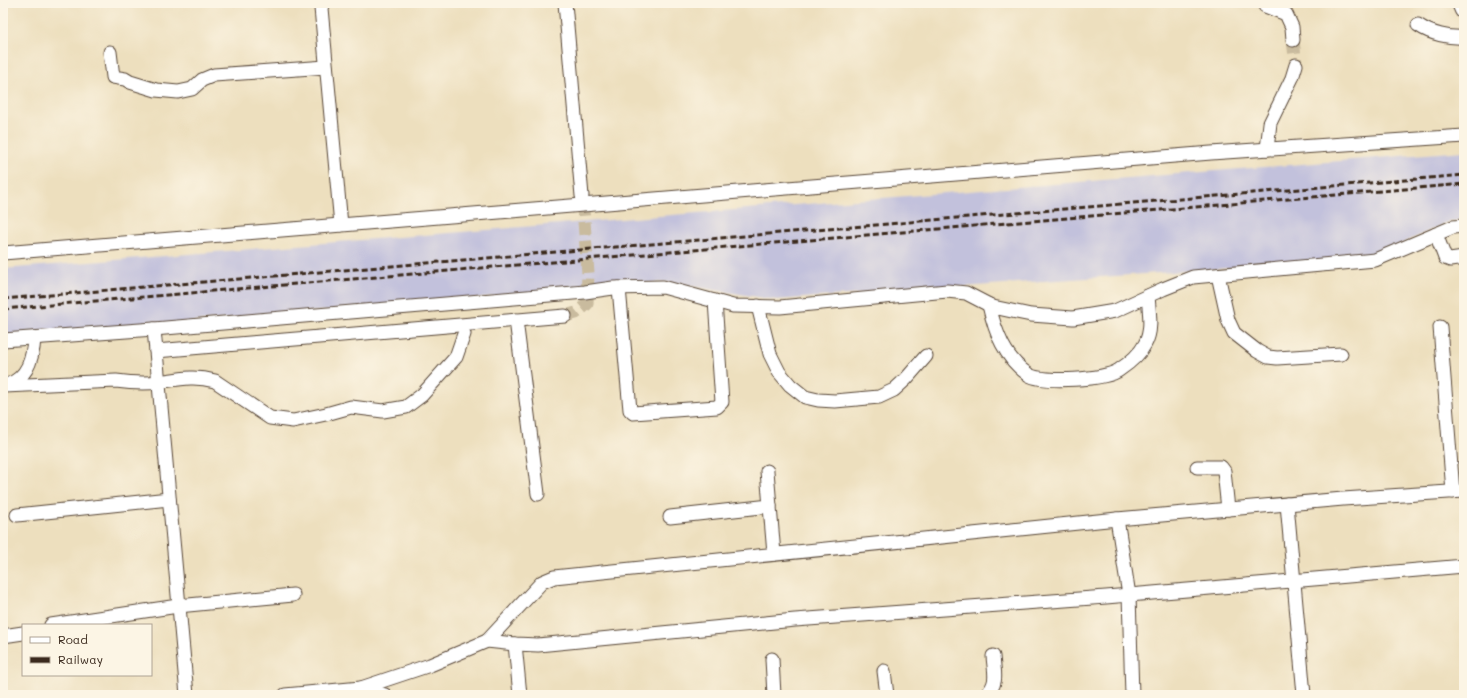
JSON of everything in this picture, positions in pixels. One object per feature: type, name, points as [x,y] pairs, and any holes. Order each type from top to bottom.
[{"type":"highway","points":[[1461,3],[1464,10]]},
{"type":"street","points":[[322,3],[321,8],[326,67],[341,225]]},
{"type":"street","points":[[565,3],[582,196]]},
{"type":"street","points":[[1266,6],[1286,14],[1292,26],[1293,40]]},
{"type":"street","points":[[1418,25],[1444,36],[1464,37]]},
{"type":"street","points":[[110,52],[113,77],[125,79],[156,90],[178,92],[192,89],[202,80],[214,75],[326,67]]},
{"type":"street","points":[[1267,149],[1270,123],[1292,78],[1296,65]]},
{"type":"street","points":[[3,253],[1267,149],[1464,136]]},
{"type":"street","points":[[3,340],[154,329],[620,288],[663,287],[733,306],[780,307],[947,291],[966,293],[989,305],[1031,315],[1073,318],[1115,311],[1194,277],[1376,260],[1453,227],[1464,226]]},
{"type":"street","points":[[1436,234],[1445,258],[1450,260],[1464,258]]},
{"type":"street","points":[[1218,275],[1228,320],[1234,333],[1257,351],[1268,357],[1277,358],[1341,354]]},
{"type":"street","points":[[620,288],[630,410],[633,413],[720,406],[722,402],[715,301]]},
{"type":"street","points":[[989,305],[998,336],[1004,349],[1016,364],[1031,375],[1045,380],[1098,377],[1119,371],[1145,344],[1149,322],[1148,296]]},
{"type":"street","points":[[758,306],[770,354],[779,372],[790,385],[805,397],[818,400],[835,401],[879,397],[894,390],[926,356]]},
{"type":"street","points":[[156,351],[564,316]]},
{"type":"street","points":[[516,320],[538,494]]},
{"type":"street","points":[[285,695],[361,688],[430,665],[487,641],[542,582],[554,577],[1117,519],[1287,504],[1459,492],[1440,326]]},
{"type":"street","points":[[154,329],[187,695]]},
{"type":"street","points":[[4,386],[116,381],[132,384],[159,382],[176,378],[204,378],[214,381],[270,418],[293,421],[351,407],[384,411],[406,407],[422,395],[456,357],[464,334]]},
{"type":"street","points":[[4,386],[14,383],[24,374],[30,362],[34,338]]},
{"type":"street","points":[[1197,467],[1223,468],[1228,509]]},
{"type":"street","points":[[767,471],[774,554]]},
{"type":"street","points":[[17,515],[169,499]]},
{"type":"street","points":[[1287,504],[1304,695]]},
{"type":"street","points":[[670,516],[770,506]]},
{"type":"street","points":[[1117,519],[1129,595],[1132,695]]},
{"type":"street","points":[[487,641],[538,645],[795,620],[1129,595],[1464,566]]},
{"type":"street","points":[[58,624],[178,606],[293,595]]},
{"type":"street","points":[[3,636],[22,633]]},
{"type":"street","points":[[515,644],[520,695]]},
{"type":"street","points":[[986,695],[993,687],[995,682],[993,656]]},
{"type":"street","points":[[772,659],[774,695]]},
{"type":"street","points":[[884,671],[887,695]]},
{"type":"street","points":[[361,688],[386,695]]},
{"type":"shaded area","points":[[1464,151],[1464,219],[1446,223],[1371,258],[776,300],[665,282],[3,338],[3,269]]},
{"type":"tunnel","points":[[1293,40],[1296,65]]},
{"type":"tunnel","points":[[565,316],[576,313],[587,304],[588,273],[582,196]]},
{"type":"railway","points":[[3,299],[1464,175]]},
{"type":"railway","points":[[3,309],[1464,184]]}]
